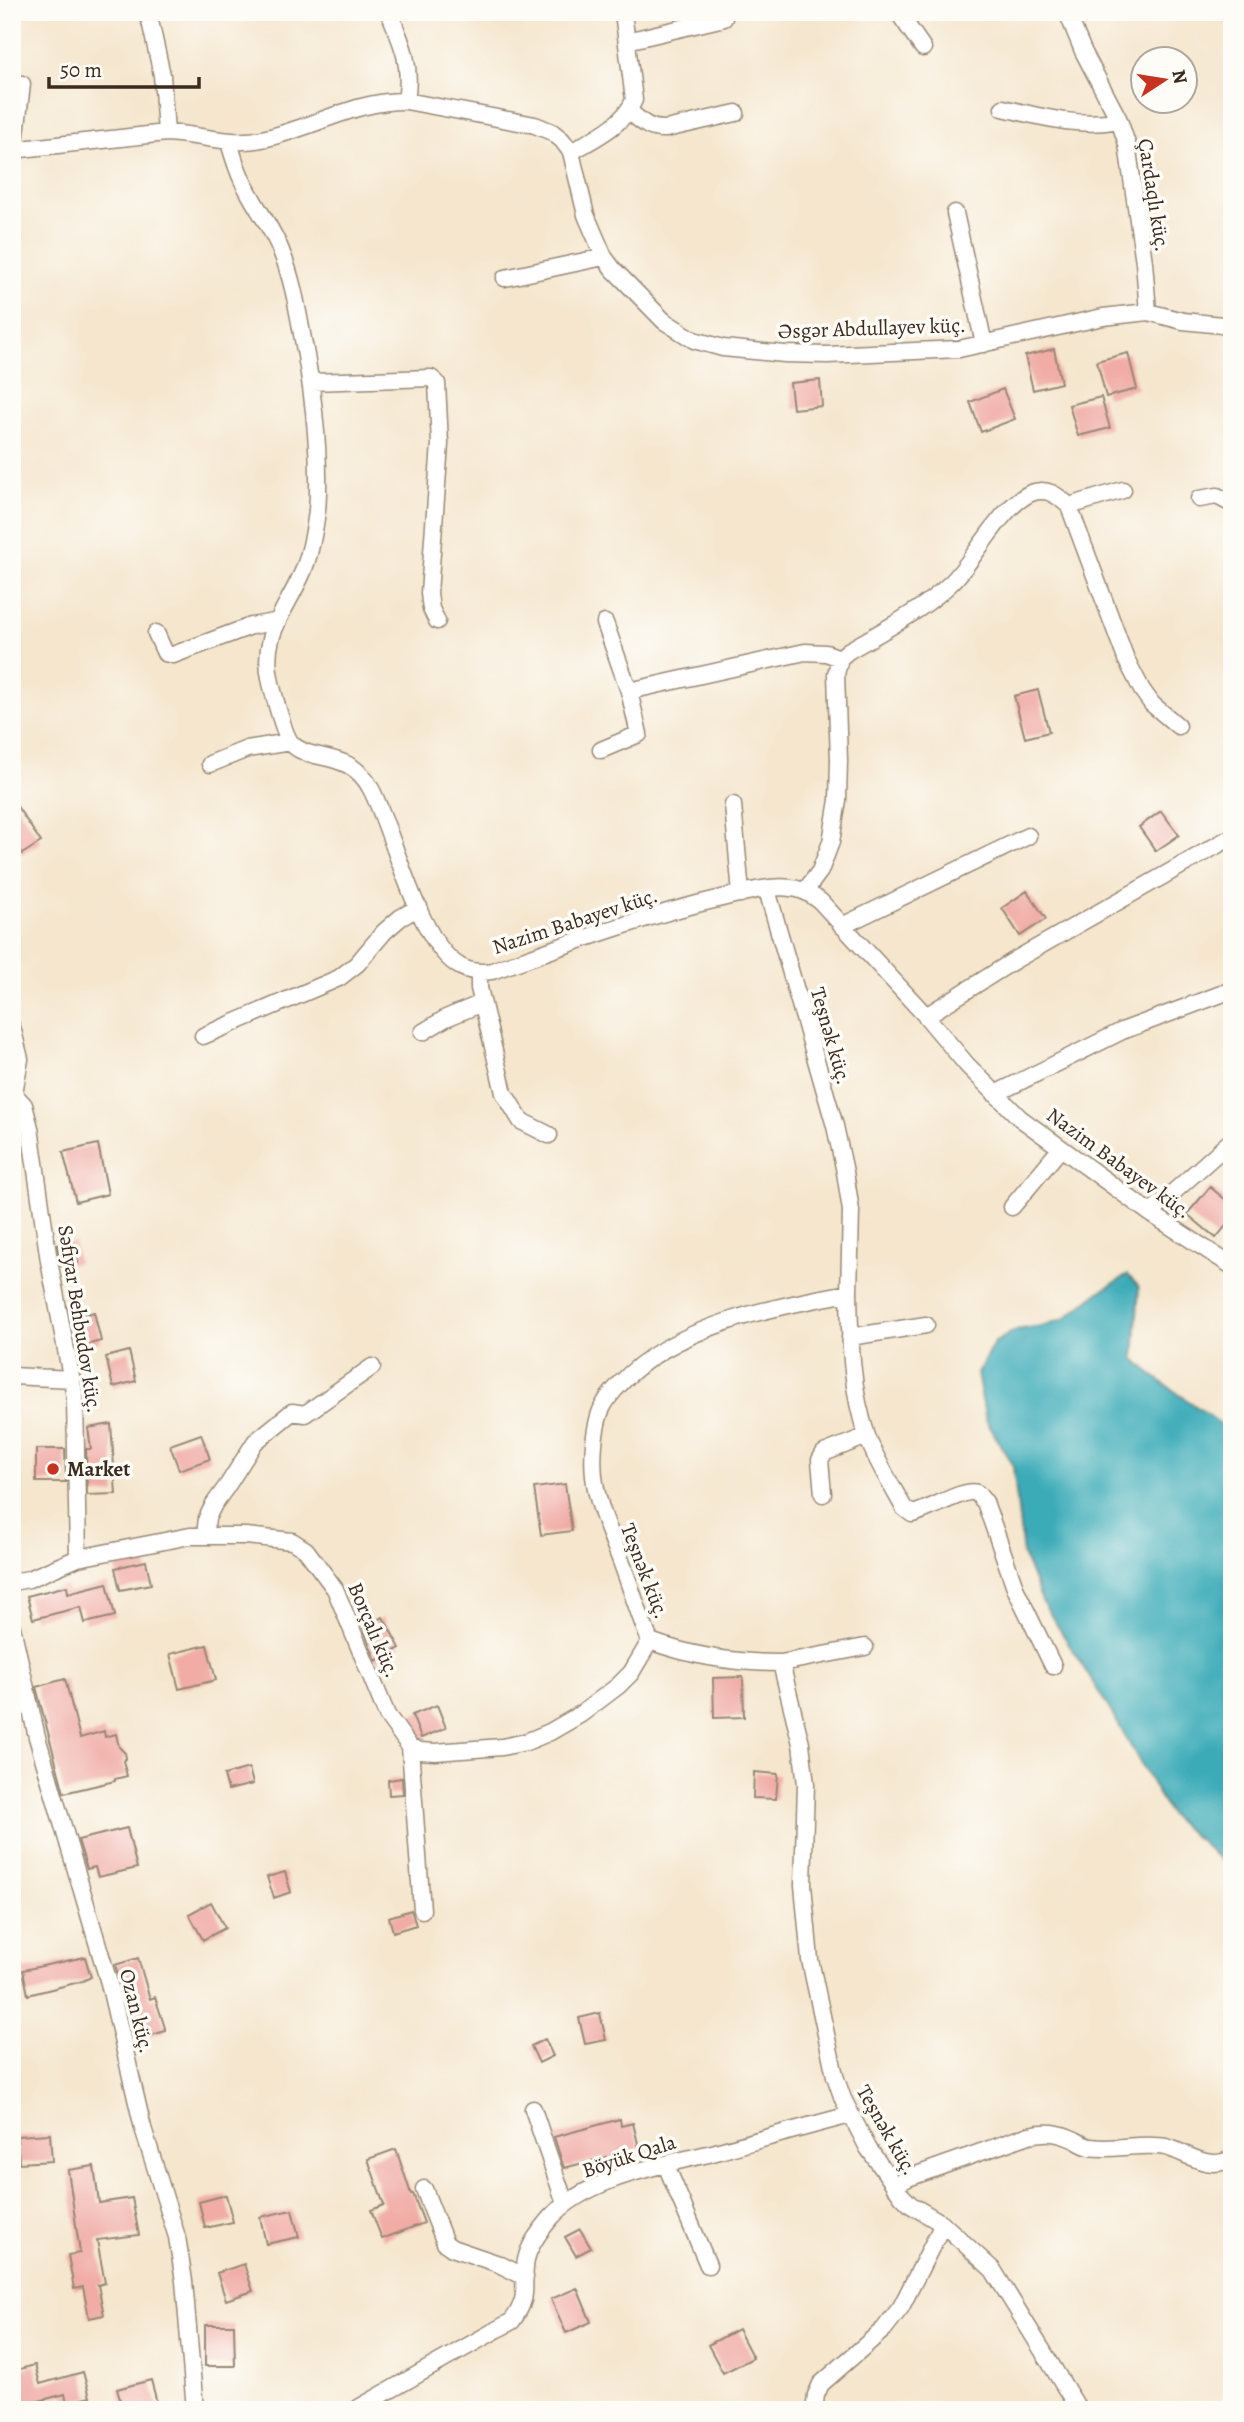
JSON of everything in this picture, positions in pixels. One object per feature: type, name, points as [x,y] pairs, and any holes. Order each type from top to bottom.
[{"type":"street","points":[[148,12],[162,75],[166,133]]},
{"type":"street","points":[[389,12],[408,63],[410,81],[407,101]]},
{"type":"street","points":[[22,84],[13,150],[166,133],[189,134],[229,142],[259,140],[293,132],[386,100],[407,101],[535,125],[552,132],[571,152],[608,129],[629,111],[634,100],[623,12]]},
{"type":"street","points":[[898,12],[923,48]]},
{"type":"street","name":"Çardaqlı küç.","points":[[1067,12],[1083,51],[1119,120],[1127,144],[1144,262],[1148,312]]},
{"type":"street","points":[[627,41],[723,18]]},
{"type":"street","points":[[1003,108],[1049,119],[1088,124],[1119,120]]},
{"type":"street","points":[[629,111],[654,130],[736,113]]},
{"type":"street","points":[[209,764],[247,749],[290,742],[270,681],[269,648],[275,622],[304,568],[318,509],[317,450],[311,382],[289,272],[273,233],[248,191],[229,142]]},
{"type":"street","name":"Əsgər Abdullayev küç.","points":[[571,152],[586,215],[604,257],[613,269],[664,321],[694,340],[723,348],[785,355],[935,351],[984,344],[1103,317],[1148,312],[1183,321],[1232,326]]},
{"type":"street","points":[[955,213],[984,344]]},
{"type":"street","points":[[505,278],[604,257]]},
{"type":"street","points":[[311,382],[431,378],[437,383],[440,444],[429,593],[431,609],[437,621]]},
{"type":"street","points":[[1069,506],[1123,490]]},
{"type":"street","points":[[806,891],[820,871],[827,853],[838,800],[835,674],[840,658],[915,610],[952,581],[1006,513],[1020,499],[1033,492],[1056,494],[1069,506],[1126,659],[1142,690],[1153,704],[1178,726]]},
{"type":"street","points":[[1199,499],[1217,496],[1232,504]]},
{"type":"street","points":[[156,632],[165,653],[173,655],[251,626],[275,622]]},
{"type":"street","points":[[601,750],[639,734],[629,691],[605,623]]},
{"type":"street","points":[[629,691],[805,652],[826,653],[840,658]]},
{"type":"street","name":"Nazim Babayev küç.","points":[[290,742],[302,750],[337,759],[351,766],[370,787],[430,932],[443,952],[460,967],[479,973],[492,971],[667,912],[767,890],[789,887],[806,891],[820,901],[926,1016],[967,1065],[1020,1118],[1150,1213],[1232,1266]]},
{"type":"street","points":[[733,805],[741,894]]},
{"type":"street","points":[[842,926],[1028,836]]},
{"type":"street","points":[[926,1016],[1015,960],[1228,839]]},
{"type":"street","name":"Teşnək küç.","points":[[767,890],[835,1126],[845,1172],[852,1241],[849,1293],[786,1305],[675,1341],[647,1358],[611,1394],[600,1411],[593,1475],[599,1504],[650,1641],[736,1662],[781,1662],[801,1744],[806,1784],[803,1885],[810,1960],[835,2076],[850,2115],[894,2186],[911,2205],[943,2224],[993,2270],[1079,2410]]},
{"type":"street","points":[[204,1036],[339,978],[357,964],[384,932],[419,907]]},
{"type":"street","points":[[479,973],[482,1003],[504,1093],[521,1121],[549,1135]]},
{"type":"street","points":[[995,1094],[1122,1031],[1232,990]]},
{"type":"street","points":[[423,1032],[446,1018],[482,1003]]},
{"type":"street","points":[[12,1027],[20,1059],[13,1093]]},
{"type":"street","name":"Səfiyar Behbudov küç.","points":[[13,1093],[24,1105],[30,1128],[49,1261],[72,1379],[76,1412],[78,1558]]},
{"type":"street","points":[[1150,1213],[1232,1140]]},
{"type":"street","points":[[1012,1207],[1061,1148]]},
{"type":"street","points":[[849,1293],[850,1337],[859,1409],[867,1436],[904,1508],[912,1514],[921,1513],[968,1491],[978,1493],[985,1503],[1021,1601],[1053,1666]]},
{"type":"street","points":[[850,1337],[926,1325]]},
{"type":"street","points":[[205,1535],[207,1518],[214,1504],[255,1442],[292,1412],[305,1414],[372,1367]]},
{"type":"street","points":[[12,1376],[72,1379]]},
{"type":"street","points":[[823,1494],[820,1460],[824,1453],[867,1436]]},
{"type":"street","name":"Borçalı küç.","points":[[12,1582],[29,1579],[78,1558],[190,1536],[292,1541],[306,1550],[335,1589],[387,1715],[410,1747]]},
{"type":"street","name":"Ozan küç.","points":[[12,1628],[37,1737],[109,1983],[143,2128],[177,2236],[184,2281],[195,2410]]},
{"type":"street","points":[[422,1910],[410,1747],[435,1752],[502,1747],[526,1742],[550,1732],[581,1714],[618,1686],[631,1673],[650,1641]]},
{"type":"street","points":[[781,1662],[865,1647]]},
{"type":"street","points":[[533,2109],[565,2203]]},
{"type":"street","name":"Böyük Qala","points":[[355,2410],[512,2321],[522,2307],[526,2294],[526,2261],[532,2245],[565,2203],[587,2191],[625,2177],[850,2115]]},
{"type":"street","points":[[894,2186],[908,2178],[1047,2131],[1060,2133],[1089,2147],[1154,2145],[1173,2149],[1207,2164],[1225,2162],[1232,2158]]},
{"type":"street","points":[[666,2165],[708,2264]]},
{"type":"street","points":[[424,2189],[445,2243],[526,2277]]},
{"type":"street","points":[[814,2410],[821,2384],[884,2329],[901,2307],[943,2224]]},
{"type":"water","points":[[1128,1275],[1139,1287],[1134,1358],[1152,1375],[1232,1432],[1232,1870],[1170,1815],[1112,1713],[1042,1601],[1023,1555],[1013,1466],[986,1420],[977,1374],[994,1343],[1016,1330],[1064,1319],[1100,1291]]},
{"type":"building","points":[[1054,349],[1061,383],[1033,390],[1025,356]]},
{"type":"building","points":[[1128,353],[1137,389],[1106,397],[1097,361]]},
{"type":"building","points":[[820,380],[822,406],[793,409],[790,383]]},
{"type":"building","points":[[1003,389],[1015,419],[981,432],[970,402]]},
{"type":"building","points":[[1101,397],[1110,428],[1078,436],[1069,405]]},
{"type":"building","points":[[1038,690],[1049,732],[1025,738],[1014,696]]},
{"type":"building","points":[[12,799],[41,842],[22,854],[12,839]]},
{"type":"building","points":[[1161,811],[1179,835],[1156,851],[1139,827]]},
{"type":"building","points":[[1027,891],[1046,919],[1020,936],[1002,908]]},
{"type":"building","points":[[98,1144],[108,1194],[76,1202],[63,1152]]},
{"type":"building","points":[[1210,1187],[1232,1205],[1232,1218],[1216,1238],[1187,1214]]},
{"type":"building","points":[[74,1242],[78,1263],[61,1266],[57,1245]]},
{"type":"building","points":[[94,1312],[101,1341],[86,1345],[79,1316]]},
{"type":"building","points":[[129,1351],[136,1381],[113,1387],[106,1357]]},
{"type":"building","points":[[111,1424],[116,1494],[87,1495],[86,1449],[91,1449],[88,1428]]},
{"type":"building","points":[[201,1434],[210,1459],[179,1470],[170,1445]]},
{"type":"building","points":[[36,1449],[65,1449],[66,1482],[36,1482]]},
{"type":"building","points":[[565,1484],[572,1531],[541,1535],[534,1488]]},
{"type":"building","points":[[146,1561],[151,1584],[120,1590],[115,1568]]},
{"type":"building","points":[[107,1583],[115,1616],[85,1623],[81,1607],[33,1619],[27,1596],[67,1586],[68,1593]]},
{"type":"building","points":[[383,1617],[400,1648],[376,1661],[363,1628]]},
{"type":"building","points":[[207,1645],[216,1680],[179,1689],[170,1654]]},
{"type":"building","points":[[743,1677],[744,1717],[714,1718],[713,1678]]},
{"type":"building","points":[[65,1679],[80,1738],[104,1731],[105,1737],[116,1734],[119,1747],[125,1753],[126,1758],[123,1761],[127,1776],[64,1793],[36,1687]]},
{"type":"building","points":[[437,1705],[446,1728],[421,1738],[412,1715]]},
{"type":"building","points":[[249,1768],[253,1784],[228,1790],[224,1775]]},
{"type":"building","points":[[754,1772],[778,1774],[776,1799],[753,1798]]},
{"type":"building","points":[[402,1778],[403,1794],[389,1795],[388,1780]]},
{"type":"building","points":[[127,1828],[137,1868],[98,1877],[95,1867],[87,1869],[78,1840]]},
{"type":"building","points":[[285,1872],[291,1892],[274,1898],[267,1877]]},
{"type":"building","points":[[211,1902],[225,1928],[203,1940],[189,1914]]},
{"type":"building","points":[[411,1910],[416,1925],[393,1932],[389,1917]]},
{"type":"building","points":[[85,1957],[91,1977],[28,1995],[23,1970]]},
{"type":"building","points":[[138,1958],[150,1999],[155,1997],[166,2031],[137,2039],[115,1965]]},
{"type":"building","points":[[600,2013],[606,2040],[585,2044],[579,2018]]},
{"type":"building","points":[[545,2039],[553,2056],[539,2063],[531,2046]]},
{"type":"building","points":[[620,2119],[621,2126],[633,2123],[640,2152],[607,2160],[606,2157],[564,2168],[554,2137]]},
{"type":"building","points":[[50,2134],[52,2161],[19,2163],[17,2136]]},
{"type":"building","points":[[396,2149],[424,2223],[382,2239],[371,2210],[384,2205],[368,2159]]},
{"type":"building","points":[[94,2166],[99,2203],[132,2198],[139,2235],[97,2240],[105,2283],[98,2285],[104,2315],[89,2318],[83,2287],[74,2289],[68,2255],[80,2253],[68,2170]]},
{"type":"building","points":[[226,2195],[233,2222],[205,2228],[199,2202]]},
{"type":"building","points":[[292,2210],[299,2237],[266,2244],[260,2217]]},
{"type":"building","points":[[580,2229],[591,2248],[576,2256],[565,2237]]},
{"type":"building","points":[[244,2264],[253,2291],[226,2300],[217,2273]]},
{"type":"building","points":[[577,2288],[591,2322],[566,2333],[551,2299]]},
{"type":"building","points":[[205,2325],[234,2325],[235,2366],[205,2366]]},
{"type":"building","points":[[738,2329],[753,2358],[723,2373],[708,2345]]},
{"type":"building","points":[[35,2365],[40,2384],[83,2372],[90,2397],[67,2403],[65,2394],[12,2408],[12,2371]]},
{"type":"building","points":[[151,2380],[159,2410],[123,2410],[117,2389]]},
{"type":"place","name":"Market","points":[[53,1469]]}]
